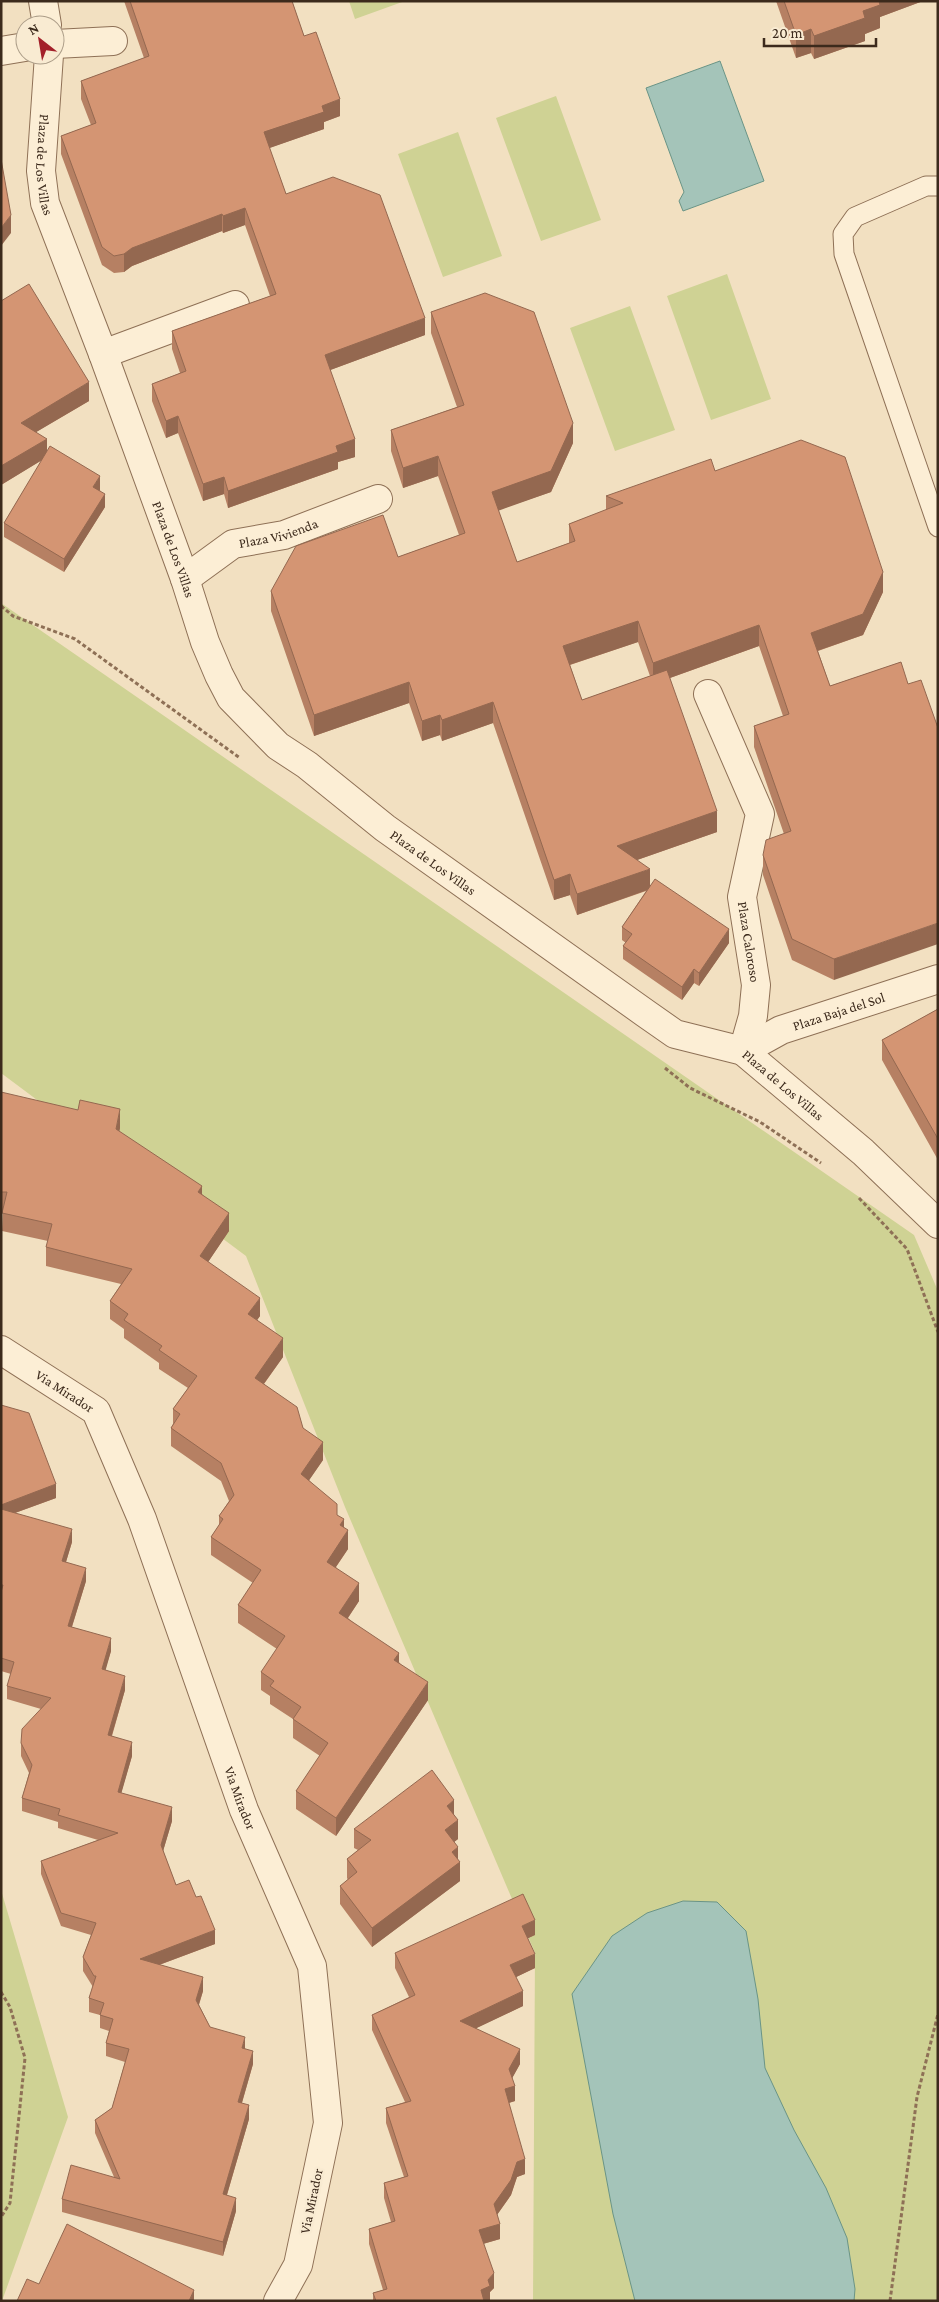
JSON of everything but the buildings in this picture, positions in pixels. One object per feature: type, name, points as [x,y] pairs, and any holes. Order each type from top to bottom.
[{"type":"street","points":[[43,1],[45,15]]},
{"type":"street","points":[[65,44],[113,42]]},
{"type":"street","points":[[1,51],[15,49]]},
{"type":"street","name":"Plaza de Los Villas","points":[[48,65],[41,171],[45,203],[103,354],[185,579],[205,642],[223,683],[237,704],[278,746],[306,765],[385,828],[675,1034],[742,1051],[862,1152],[938,1224]]},
{"type":"street","points":[[103,354],[235,305]]},
{"type":"street","name":"Plaza Vivienda","points":[[185,579],[233,544],[284,534],[378,499]]},
{"type":"street","name":"Plaza Caloroso","points":[[708,694],[760,814],[742,897],[756,985],[753,1016],[742,1051]]},
{"type":"street","name":"Plaza Baja del Sol","points":[[742,1051],[781,1030],[938,979]]},
{"type":"street","name":"Via Mirador","points":[[1,1350],[96,1411],[142,1519],[244,1810],[312,1966],[328,2123],[298,2265],[278,2301]]},
{"type":"lane","points":[[938,186],[926,186],[855,217],[843,234],[844,254],[938,527]]},
{"type":"path","points":[[1,1992],[10,2007],[25,2058],[10,2203],[1,2217]]},
{"type":"path","points":[[890,2301],[917,2097],[938,2014]]},
{"type":"green space","points":[[349,1],[405,1],[355,19]]},
{"type":"green space","points":[[556,96],[601,220],[541,241],[496,118]]},
{"type":"green space","points":[[458,132],[502,256],[443,277],[398,154]]},
{"type":"green space","points":[[727,274],[771,399],[711,420],[667,296]]},
{"type":"green space","points":[[630,306],[675,430],[615,451],[570,328]]},
{"type":"green space","points":[[1,603],[914,1235],[938,1291],[938,2301],[533,2301],[535,1953],[345,1507],[246,1256],[1,1073]]},
{"type":"green space","points":[[1,1890],[68,2117],[2,2301],[1,2301]]},
{"type":"water","points":[[720,61],[764,181],[683,211],[679,201],[684,192],[646,88]]},
{"type":"water","points":[[683,1901],[717,1902],[746,1931],[758,1999],[765,2068],[794,2130],[826,2188],[847,2238],[855,2289],[854,2301],[635,2301],[613,2214],[572,1994],[612,1936],[647,1913]]}]
